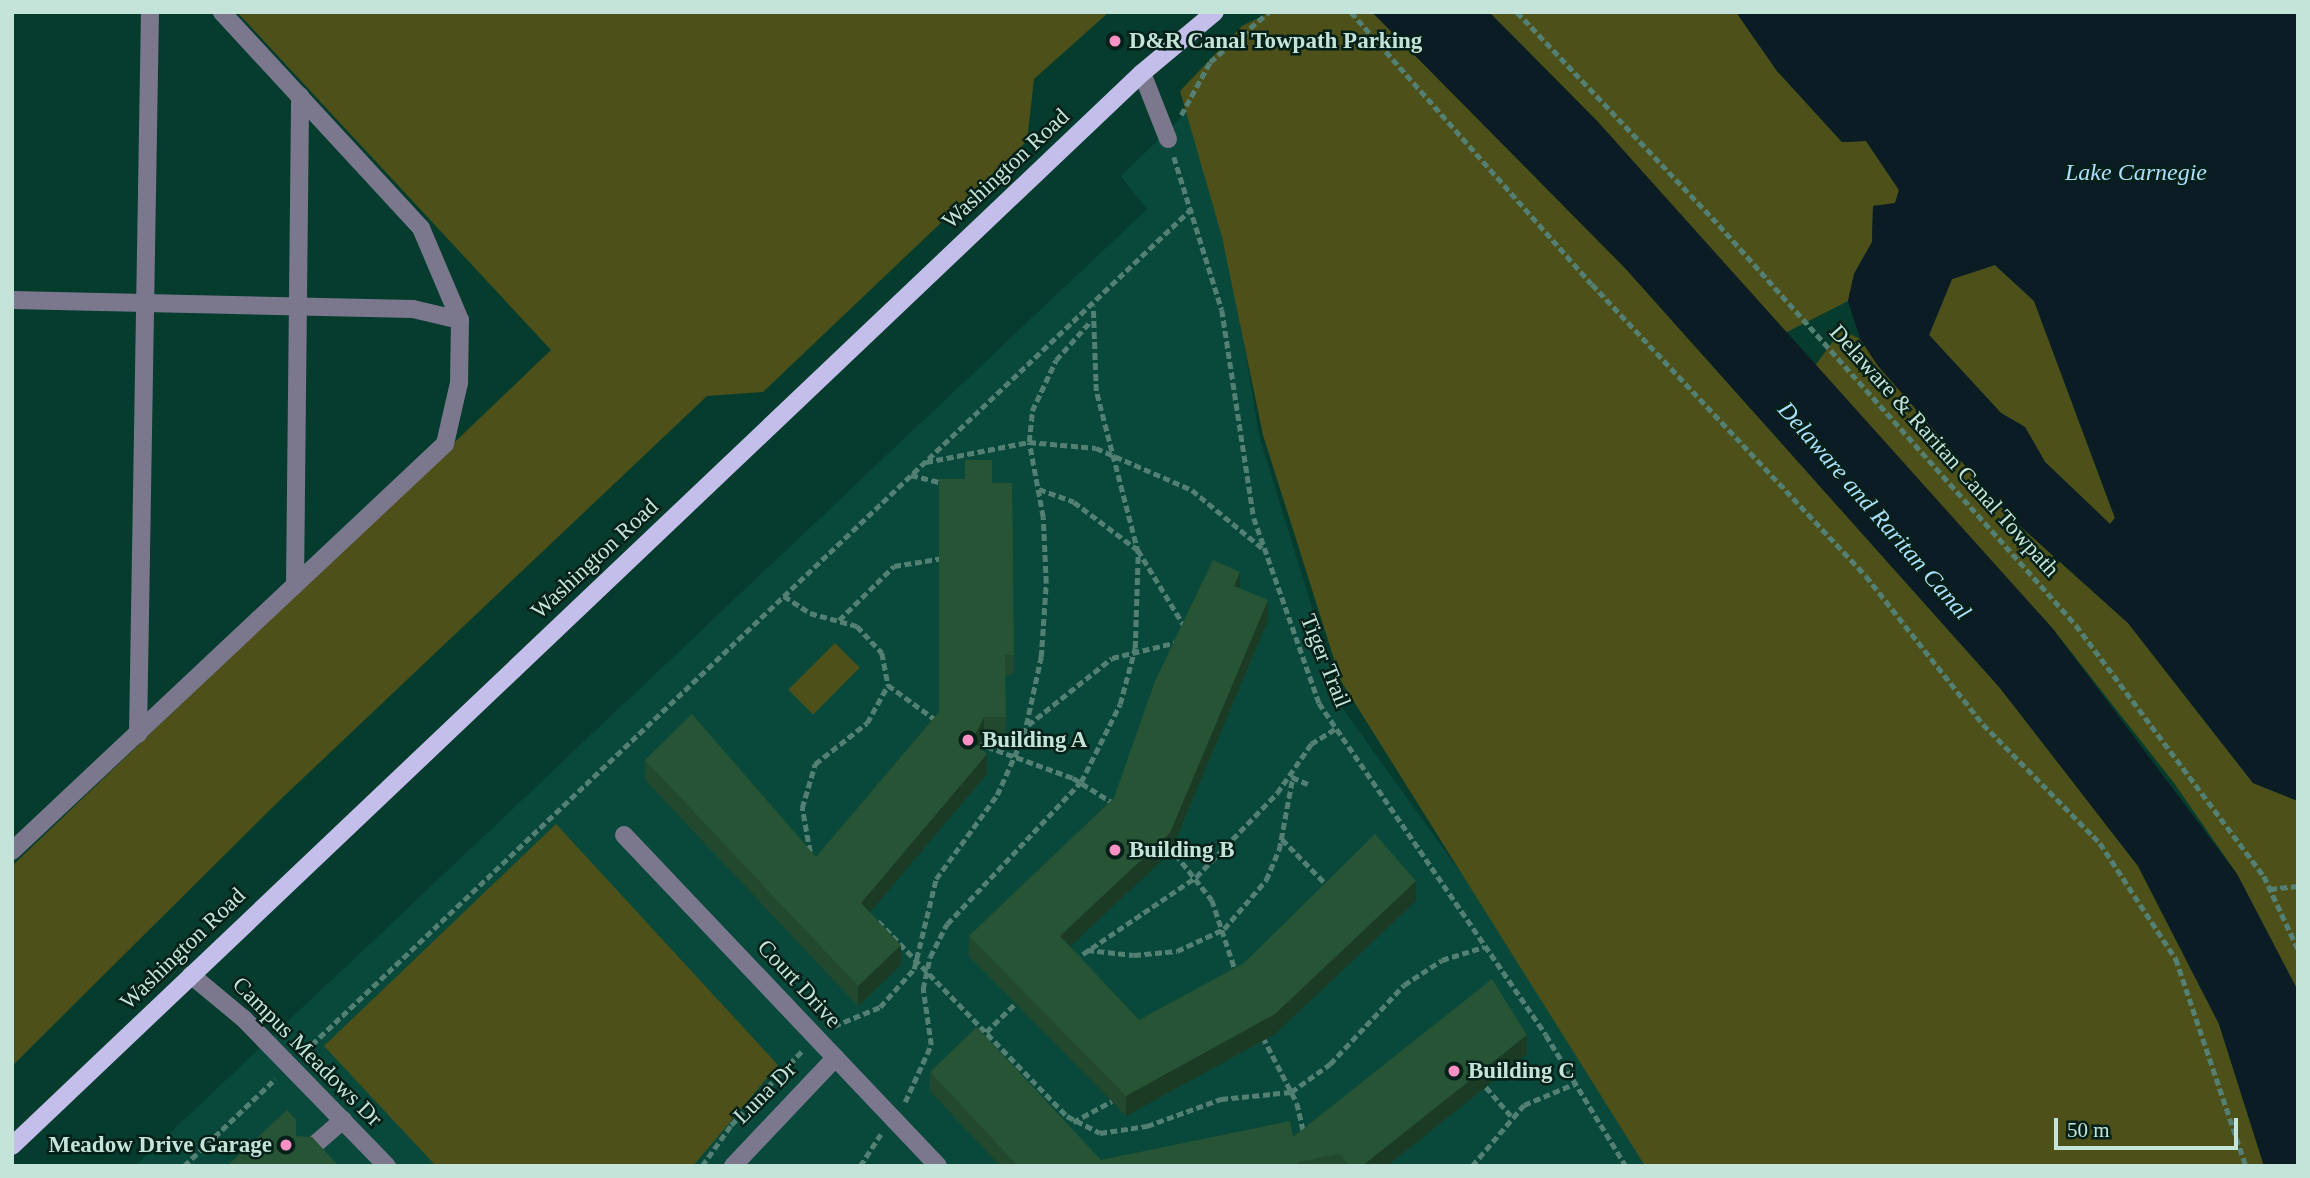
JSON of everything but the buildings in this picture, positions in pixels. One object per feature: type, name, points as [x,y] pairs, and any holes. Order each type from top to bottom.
[{"type":"main road","name":"Washington Road","points":[[12,1146],[1142,73],[1215,12]]},
{"type":"street","points":[[138,734],[150,12]]},
{"type":"street","points":[[12,851],[444,444],[459,383],[460,320],[421,228],[222,12]]},
{"type":"street","points":[[1142,73],[1168,139]]},
{"type":"street","points":[[295,585],[299,96]]},
{"type":"street","points":[[12,300],[413,309],[460,320]]},
{"type":"street","name":"Court Drive","points":[[624,835],[938,1166]]},
{"type":"street","name":"Campus Meadows Dr","points":[[191,975],[290,1066],[387,1166]]},
{"type":"street","name":"Luna Dr","points":[[733,1166],[835,1058]]},
{"type":"street","points":[[304,1154],[343,1120]]},
{"type":"path","points":[[1168,139],[1210,62],[1269,12]]},
{"type":"path","points":[[1351,12],[1592,284],[1866,576],[1983,724],[2100,843],[2176,958],[2246,1166]]},
{"type":"path","name":"Delaware & Raritan Canal Towpath","points":[[1517,12],[1720,225],[2076,625],[2270,889],[2298,949]]},
{"type":"path","name":"Tiger Trail","points":[[1168,139],[1192,208],[1222,310],[1239,446],[1264,550],[1319,703],[1576,1083],[1626,1166]]},
{"type":"path","points":[[184,1166],[1093,305],[1192,208]]},
{"type":"path","points":[[860,1166],[924,1070],[931,1045],[923,989],[927,970],[947,924],[1081,782],[1120,704],[1135,648],[1138,550],[1115,454],[1096,391],[1089,323],[1093,305]]},
{"type":"path","points":[[702,1166],[731,1125],[815,1037],[880,1007],[918,960],[940,870],[997,795],[1016,756],[1027,726],[1045,617],[1038,489],[1029,442],[1044,380],[1089,323]]},
{"type":"path","points":[[925,462],[1029,442],[1115,454],[1192,490],[1264,550]]},
{"type":"path","points":[[911,475],[959,483]]},
{"type":"path","points":[[1027,726],[1085,675],[1135,648],[1168,639],[1191,642],[1167,589],[1138,550],[1074,502],[1038,489]]},
{"type":"path","points":[[839,621],[894,566],[947,558]]},
{"type":"path","points":[[784,596],[871,638],[885,661],[888,685],[867,723],[815,764],[802,808],[815,860]]},
{"type":"path","points":[[888,685],[947,727]]},
{"type":"path","points":[[1066,968],[1085,950],[1196,877],[1294,770],[1311,744],[1335,729]]},
{"type":"path","points":[[967,739],[1081,782],[1123,810]]},
{"type":"path","points":[[1085,950],[1157,954],[1224,929],[1266,880],[1282,839],[1294,770]]},
{"type":"path","points":[[1292,778],[1310,785]]},
{"type":"path","points":[[1282,839],[1333,894]]},
{"type":"path","points":[[1162,841],[1196,877],[1224,929],[1237,980]]},
{"type":"path","points":[[2270,889],[2298,886]]},
{"type":"path","points":[[870,914],[918,960],[1073,1122],[1100,1133],[1124,1131],[1199,1104],[1291,1092],[1330,1064],[1404,985],[1442,960],[1485,947]]},
{"type":"path","points":[[986,1032],[1023,996]]},
{"type":"path","points":[[1254,1023],[1291,1092],[1305,1145]]},
{"type":"path","points":[[1472,1166],[1511,1116],[1576,1083]]},
{"type":"path","points":[[1486,1087],[1511,1116]]},
{"type":"path","points":[[1073,1122],[1112,1101]]},
{"type":"shaded area","points":[[237,12],[1109,12],[1034,79],[1027,141],[763,392],[707,396],[281,799],[12,1066],[12,866],[551,350]]},
{"type":"shaded area","points":[[1270,12],[1372,12],[1625,268],[2000,688],[2138,866],[2219,1024],[2264,1166],[1645,1166],[1341,681],[1263,435],[1222,237],[1180,91],[1242,26]]},
{"type":"shaded area","points":[[1489,12],[1736,12],[1777,71],[1842,142],[1866,141],[1899,190],[1895,204],[1873,206],[1872,242],[1854,274],[1848,301],[1785,333],[1598,122]]},
{"type":"shaded area","points":[[1194,105],[1219,190],[1259,435],[1343,709],[1589,1051],[1653,1166],[135,1166],[1147,209],[1121,176]]},
{"type":"shaded area","points":[[1995,265],[2034,301],[2115,518],[2110,524],[2045,462],[2025,427],[2001,413],[1929,335],[1952,279]]},
{"type":"shaded area","points":[[1841,330],[1860,339],[2009,516],[2128,623],[2253,783],[2298,801],[2298,991],[2237,874],[2174,783],[2053,629],[1815,366]]},
{"type":"shaded area","points":[[835,643],[860,668],[813,714],[788,690]]},
{"type":"shaded area","points":[[556,824],[778,1065],[693,1166],[436,1166],[324,1046]]},
{"type":"water","name":"Delaware and Raritan Canal","points":[[1372,12],[1489,12],[1598,122],[2053,629],[2237,874],[2298,991],[2298,1166],[2264,1166],[2219,1024],[2138,866],[2000,688],[1625,268]]},
{"type":"water","name":"Lake Carnegie","points":[[1736,12],[2298,12],[2298,801],[2253,783],[2128,623],[2009,516],[1878,366],[1860,339],[1848,301],[1854,274],[1872,242],[1873,206],[1895,203],[1899,190],[1866,141],[1842,142],[1777,71]],"holes":[[[1995,265],[2034,301],[2115,518],[2110,524],[2045,462],[2025,427],[2001,413],[1929,335],[1952,279]]]},
{"type":"place","name":"D&R Canal Towpath Parking","points":[[1115,41]]},
{"type":"place","name":"Building A","points":[[968,740]]},
{"type":"place","name":"Building B","points":[[1115,850]]},
{"type":"place","name":"Building C","points":[[1454,1071]]},
{"type":"place","name":"Meadow Drive Garage","points":[[286,1145]]}]
